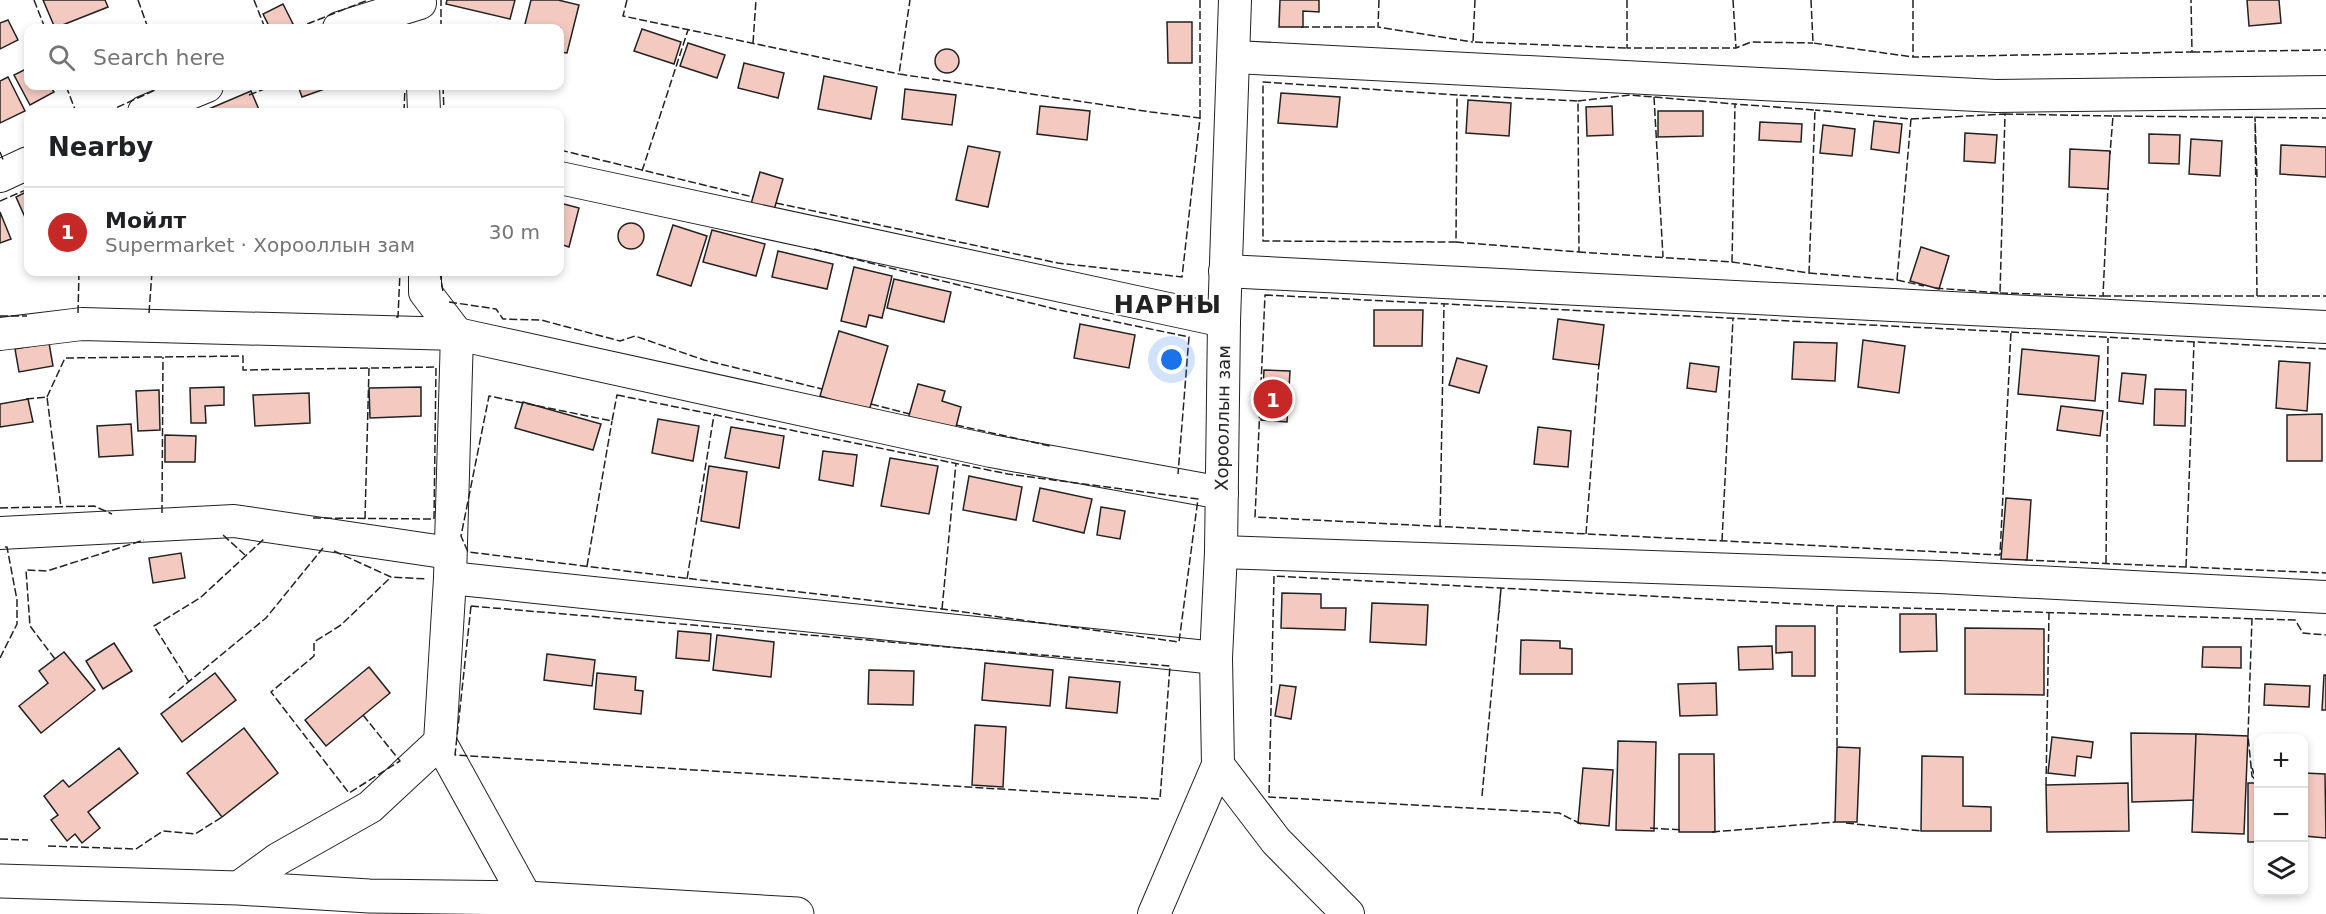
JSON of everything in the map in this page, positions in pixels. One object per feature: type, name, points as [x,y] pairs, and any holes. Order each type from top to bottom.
[{"type":"main road","points":[[0,881],[238,888],[369,896],[526,898],[797,914]]},
{"type":"street","name":"Хорооллын зам","points":[[1154,914],[1218,765],[1216,658],[1221,552],[1225,271],[1235,57],[1235,0]]},
{"type":"street","points":[[357,24],[421,10]]},
{"type":"street","points":[[1235,57],[1996,96],[2326,92]]},
{"type":"street","points":[[154,108],[197,90]]},
{"type":"street","points":[[423,90],[424,108]]},
{"type":"street","points":[[0,176],[24,165]]},
{"type":"street","points":[[564,179],[1224,321]]},
{"type":"street","points":[[1225,271],[2326,327]]},
{"type":"street","points":[[425,276],[425,292],[457,334],[450,565],[440,742],[526,898]]},
{"type":"street","points":[[0,334],[82,324],[457,334],[991,451],[1222,493]]},
{"type":"street","points":[[0,533],[234,521],[450,565],[1216,658]]},
{"type":"street","points":[[1221,552],[1939,577],[2326,597]]},
{"type":"street","points":[[238,888],[278,859],[370,807],[440,742]]},
{"type":"street","points":[[1218,765],[1276,841],[1348,914]]},
{"type":"building","points":[[43,0],[105,0],[108,7],[65,24],[53,24]]},
{"type":"building","points":[[447,0],[515,0],[510,19],[446,4]]},
{"type":"building","points":[[531,0],[558,0],[579,5],[567,53],[564,53],[564,24],[525,24]]},
{"type":"building","points":[[1280,0],[1319,0],[1319,12],[1303,11],[1303,27],[1279,27]]},
{"type":"building","points":[[2247,0],[2279,0],[2281,23],[2249,26]]},
{"type":"building","points":[[283,4],[293,24],[268,24],[263,14]]},
{"type":"building","points":[[8,20],[18,40],[0,49],[0,23]]},
{"type":"building","points":[[1167,22],[1192,22],[1192,63],[1168,63]]},
{"type":"building","points":[[642,29],[681,42],[674,64],[634,51]]},
{"type":"building","points":[[688,43],[725,55],[717,78],[680,66]]},
{"type":"building","points":[[947,49],[955,53],[959,61],[955,69],[947,73],[939,69],[935,61],[939,53]]},
{"type":"building","points":[[744,63],[784,73],[778,98],[738,88]]},
{"type":"building","points":[[24,70],[24,90],[53,90],[54,92],[30,105],[14,75]]},
{"type":"building","points":[[824,76],[877,87],[871,119],[818,109]]},
{"type":"building","points":[[8,77],[24,111],[0,123],[0,81]]},
{"type":"building","points":[[905,89],[956,95],[952,125],[902,119]]},
{"type":"building","points":[[299,90],[322,90],[302,97]]},
{"type":"building","points":[[251,91],[258,108],[211,108]]},
{"type":"building","points":[[1281,93],[1340,97],[1337,127],[1278,123]]},
{"type":"building","points":[[1468,100],[1511,103],[1509,136],[1466,133]]},
{"type":"building","points":[[1040,106],[1090,111],[1087,140],[1037,134]]},
{"type":"building","points":[[1612,106],[1613,135],[1587,136],[1586,107]]},
{"type":"building","points":[[1658,111],[1703,111],[1703,136],[1658,137]]},
{"type":"building","points":[[1874,121],[1902,124],[1899,153],[1871,149]]},
{"type":"building","points":[[1760,122],[1802,124],[1801,142],[1759,140]]},
{"type":"building","points":[[1823,125],[1855,129],[1852,156],[1820,153]]},
{"type":"building","points":[[1965,133],[1997,135],[1995,163],[1964,161]]},
{"type":"building","points":[[2149,134],[2180,135],[2179,164],[2149,163]]},
{"type":"building","points":[[2191,139],[2222,141],[2220,176],[2189,174]]},
{"type":"building","points":[[2281,145],[2326,147],[2326,177],[2280,174]]},
{"type":"building","points":[[968,146],[1000,152],[988,207],[956,200]]},
{"type":"building","points":[[2070,149],[2110,151],[2108,189],[2069,187]]},
{"type":"building","points":[[760,172],[783,179],[774,210],[751,204]]},
{"type":"building","points":[[24,193],[24,215],[16,197]]},
{"type":"building","points":[[564,204],[579,208],[569,247],[564,245]]},
{"type":"building","points":[[0,212],[11,239],[0,243]]},
{"type":"building","points":[[631,223],[640,227],[644,236],[640,245],[631,249],[622,245],[618,236],[622,227]]},
{"type":"building","points":[[673,225],[707,236],[691,286],[657,275]]},
{"type":"building","points":[[712,230],[765,244],[756,276],[703,262]]},
{"type":"building","points":[[1921,247],[1949,256],[1939,289],[1910,281]]},
{"type":"building","points":[[778,251],[833,264],[827,289],[772,277]]},
{"type":"building","points":[[854,267],[892,276],[882,318],[869,315],[866,327],[841,321]]},
{"type":"building","points":[[894,279],[951,292],[944,322],[887,308]]},
{"type":"building","points":[[1374,310],[1423,310],[1422,346],[1374,346]]},
{"type":"building","points":[[1558,319],[1604,325],[1599,365],[1553,359]]},
{"type":"building","points":[[1080,324],[1135,335],[1129,368],[1074,358]]},
{"type":"building","points":[[839,331],[888,346],[869,411],[820,396]]},
{"type":"building","points":[[1863,340],[1905,346],[1899,393],[1858,387]]},
{"type":"building","points":[[1794,342],[1837,343],[1835,381],[1792,379]]},
{"type":"building","points":[[49,343],[53,366],[19,372],[15,349]]},
{"type":"building","points":[[2022,349],[2099,356],[2095,401],[2018,394]]},
{"type":"building","points":[[1457,358],[1487,366],[1479,393],[1449,385]]},
{"type":"building","points":[[2279,361],[2310,363],[2307,411],[2276,408]]},
{"type":"building","points":[[1690,363],[1719,367],[1716,392],[1687,388]]},
{"type":"building","points":[[1264,370],[1290,371],[1287,422],[1261,420]]},
{"type":"building","points":[[2122,373],[2146,375],[2143,404],[2119,401]]},
{"type":"building","points":[[918,384],[945,391],[942,401],[961,407],[955,431],[908,419]]},
{"type":"building","points":[[224,387],[224,405],[205,406],[206,423],[191,423],[190,388]]},
{"type":"building","points":[[421,387],[421,416],[370,418],[369,388]]},
{"type":"building","points":[[2155,389],[2186,390],[2185,426],[2154,425]]},
{"type":"building","points":[[159,390],[160,430],[138,431],[136,391]]},
{"type":"building","points":[[309,393],[310,423],[255,426],[253,395]]},
{"type":"building","points":[[28,399],[33,422],[0,427],[0,404]]},
{"type":"building","points":[[523,402],[601,424],[593,450],[515,428]]},
{"type":"building","points":[[2061,406],[2103,411],[2100,436],[2057,430]]},
{"type":"building","points":[[2322,414],[2322,461],[2287,461],[2287,415]]},
{"type":"building","points":[[658,419],[699,426],[693,461],[652,453]]},
{"type":"building","points":[[131,424],[133,455],[99,457],[97,426]]},
{"type":"building","points":[[731,427],[784,436],[779,468],[725,458]]},
{"type":"building","points":[[1538,427],[1571,431],[1568,467],[1534,464]]},
{"type":"building","points":[[165,435],[196,436],[195,462],[165,462]]},
{"type":"building","points":[[823,451],[857,455],[853,486],[819,480]]},
{"type":"building","points":[[890,458],[938,466],[929,514],[881,506]]},
{"type":"building","points":[[709,466],[747,472],[739,528],[701,521]]},
{"type":"building","points":[[969,476],[1022,487],[1016,520],[963,510]]},
{"type":"building","points":[[1040,488],[1092,499],[1084,533],[1033,521]]},
{"type":"building","points":[[2006,498],[2031,500],[2027,560],[2001,559]]},
{"type":"building","points":[[1101,507],[1125,511],[1120,539],[1097,535]]},
{"type":"building","points":[[181,553],[185,578],[153,583],[149,558]]},
{"type":"building","points":[[1282,593],[1321,594],[1321,608],[1346,608],[1345,630],[1281,628]]},
{"type":"building","points":[[1372,603],[1428,605],[1426,645],[1370,642]]},
{"type":"building","points":[[1900,614],[1936,614],[1937,651],[1900,652]]},
{"type":"building","points":[[1776,626],[1815,626],[1815,676],[1792,676],[1792,652],[1776,653]]},
{"type":"building","points":[[1965,628],[2044,629],[2044,695],[1965,694]]},
{"type":"building","points":[[678,631],[711,634],[709,661],[676,658]]},
{"type":"building","points":[[717,635],[774,642],[771,677],[713,670]]},
{"type":"building","points":[[1521,640],[1560,641],[1560,648],[1572,649],[1572,674],[1520,674]]},
{"type":"building","points":[[114,643],[132,671],[103,689],[86,661]]},
{"type":"building","points":[[1772,646],[1773,669],[1739,670],[1738,647]]},
{"type":"building","points":[[2203,647],[2241,647],[2241,668],[2202,667]]},
{"type":"building","points":[[64,652],[95,690],[41,733],[19,706],[48,683],[39,671]]},
{"type":"building","points":[[547,654],[595,660],[592,686],[544,680]]},
{"type":"building","points":[[985,663],[1053,670],[1050,706],[982,700]]},
{"type":"building","points":[[369,667],[390,693],[326,746],[305,720]]},
{"type":"building","points":[[869,670],[914,671],[913,705],[868,704]]},
{"type":"building","points":[[215,673],[236,700],[182,742],[161,714]]},
{"type":"building","points":[[597,673],[636,677],[635,690],[643,691],[641,714],[594,709]]},
{"type":"building","points":[[2324,675],[2326,675],[2326,710],[2322,710]]},
{"type":"building","points":[[1069,677],[1120,682],[1117,713],[1066,708]]},
{"type":"building","points":[[1716,683],[1717,715],[1680,716],[1678,684]]},
{"type":"building","points":[[2265,684],[2310,686],[2309,707],[2264,705]]},
{"type":"building","points":[[1280,685],[1296,687],[1291,719],[1275,716]]},
{"type":"building","points":[[975,725],[1006,727],[1003,787],[972,785]]},
{"type":"building","points":[[244,728],[278,773],[222,817],[187,773]]},
{"type":"building","points":[[2131,733],[2196,734],[2196,800],[2132,802]]},
{"type":"building","points":[[2196,734],[2248,736],[2244,834],[2192,832]]},
{"type":"building","points":[[2052,737],[2093,742],[2091,758],[2077,756],[2075,776],[2048,773]]},
{"type":"building","points":[[1618,741],[1656,742],[1654,831],[1616,830]]},
{"type":"building","points":[[1837,747],[1860,748],[1857,822],[1835,822]]},
{"type":"building","points":[[119,748],[138,773],[88,812],[100,828],[82,843],[75,834],[67,841],[51,820],[58,815],[44,796],[63,780],[69,787]]},
{"type":"building","points":[[1679,754],[1714,754],[1715,832],[1679,832]]},
{"type":"building","points":[[1922,756],[1963,757],[1963,806],[1991,807],[1991,831],[1921,831]]},
{"type":"building","points":[[1583,768],[1613,770],[1609,826],[1578,823]]},
{"type":"building","points":[[2308,773],[2325,774],[2326,838],[2308,836]]},
{"type":"building","points":[[2128,783],[2129,831],[2047,832],[2046,785]]},
{"type":"building","points":[[2248,783],[2254,783],[2254,842],[2248,842]]},
{"type":"fence","points":[[34,0],[43,24]]},
{"type":"fence","points":[[138,0],[147,24]]},
{"type":"fence","points":[[254,0],[263,24]]},
{"type":"fence","points":[[307,24],[368,0]]},
{"type":"fence","points":[[441,0],[441,24]]},
{"type":"fence","points":[[627,0],[623,16],[899,74]]},
{"type":"fence","points":[[753,43],[756,0]]},
{"type":"fence","points":[[776,203],[1058,263],[1182,277],[1200,118],[899,74],[910,0]]},
{"type":"fence","points":[[1200,0],[1200,118]]},
{"type":"fence","points":[[1379,0],[1378,27],[1473,42]]},
{"type":"fence","points":[[1475,0],[1473,42],[1627,48]]},
{"type":"fence","points":[[1627,0],[1627,48],[1736,48]]},
{"type":"fence","points":[[1733,0],[1736,48],[1751,42],[1813,43]]},
{"type":"fence","points":[[1811,0],[1813,43],[1913,57]]},
{"type":"fence","points":[[1913,0],[1913,57],[2192,52],[2191,0]]},
{"type":"fence","points":[[1301,27],[1378,27]]},
{"type":"fence","points":[[642,171],[688,30]]},
{"type":"fence","points":[[2192,52],[2326,50]]},
{"type":"fence","points":[[1263,82],[1457,95],[1456,242],[1263,241],[1263,82]]},
{"type":"fence","points":[[68,90],[74,108]]},
{"type":"fence","points":[[116,108],[155,90]]},
{"type":"fence","points":[[249,95],[262,90]]},
{"type":"fence","points":[[404,108],[405,90]]},
{"type":"fence","points":[[443,90],[444,108]]},
{"type":"fence","points":[[1456,242],[1579,252],[1578,101],[1457,95]]},
{"type":"fence","points":[[1578,101],[1630,95],[1735,104],[1732,262],[1579,252]]},
{"type":"fence","points":[[1654,97],[1663,257]]},
{"type":"fence","points":[[1732,262],[1809,273],[1815,110],[1735,104]]},
{"type":"fence","points":[[1809,273],[1897,280],[1911,119],[1815,110]]},
{"type":"fence","points":[[2005,114],[2113,116],[2110,154]]},
{"type":"fence","points":[[1911,119],[2005,114],[2000,293],[1935,288]]},
{"type":"fence","points":[[2113,116],[2326,118]]},
{"type":"fence","points":[[2257,177],[2255,117],[2257,296]]},
{"type":"fence","points":[[564,151],[753,197]]},
{"type":"fence","points":[[0,152],[4,162]]},
{"type":"fence","points":[[2000,293],[2103,296],[2108,187]]},
{"type":"fence","points":[[0,201],[24,191]]},
{"type":"fence","points":[[814,249],[1059,310],[1189,337],[1178,474]]},
{"type":"fence","points":[[78,313],[79,276]]},
{"type":"fence","points":[[149,313],[152,276]]},
{"type":"fence","points":[[396,317],[398,317],[400,276]]},
{"type":"fence","points":[[441,276],[443,292]]},
{"type":"fence","points":[[1897,280],[1924,286]]},
{"type":"fence","points":[[1265,295],[2011,332],[2000,555],[1255,517],[1265,295]]},
{"type":"fence","points":[[2103,296],[2326,296]]},
{"type":"fence","points":[[449,302],[496,309],[503,319],[541,320],[620,341],[635,336],[704,360],[822,389]]},
{"type":"fence","points":[[1440,527],[1444,304]]},
{"type":"fence","points":[[0,316],[27,316]]},
{"type":"fence","points":[[1722,541],[1733,318]]},
{"type":"fence","points":[[2011,332],[2326,349]]},
{"type":"fence","points":[[2106,563],[2108,338]]},
{"type":"fence","points":[[2186,567],[2194,342]]},
{"type":"fence","points":[[47,397],[65,358],[243,356],[243,370],[436,367],[434,519],[313,518]]},
{"type":"fence","points":[[162,513],[163,357]]},
{"type":"fence","points":[[1586,534],[1599,363]]},
{"type":"fence","points":[[365,519],[369,368]]},
{"type":"fence","points":[[617,395],[1008,474],[1198,499],[1179,642],[942,609],[468,552],[461,536],[489,396],[612,421],[617,395]]},
{"type":"fence","points":[[26,399],[47,397],[61,507]]},
{"type":"fence","points":[[871,404],[910,414]]},
{"type":"fence","points":[[687,579],[714,415]]},
{"type":"fence","points":[[587,566],[612,421]]},
{"type":"fence","points":[[956,425],[1050,446]]},
{"type":"fence","points":[[942,609],[956,463]]},
{"type":"fence","points":[[0,508],[94,506],[112,514]]},
{"type":"fence","points":[[223,535],[245,555]]},
{"type":"fence","points":[[189,682],[154,626],[200,598],[264,539]]},
{"type":"fence","points":[[55,659],[30,626],[26,570],[47,571],[144,540]]},
{"type":"fence","points":[[0,658],[17,624],[17,600],[7,547],[3,547]]},
{"type":"fence","points":[[169,698],[266,618],[323,548]]},
{"type":"fence","points":[[334,551],[391,577],[427,579]]},
{"type":"fence","points":[[2025,560],[2326,573]]},
{"type":"fence","points":[[1581,824],[1559,813],[1269,797],[1274,576],[1837,606],[1837,747]]},
{"type":"fence","points":[[363,715],[400,761],[349,793],[271,692],[314,656],[314,642],[341,625],[391,577]]},
{"type":"fence","points":[[1482,796],[1501,588],[1499,613]]},
{"type":"fence","points":[[471,606],[1170,666],[1160,799],[455,755],[471,606]]},
{"type":"fence","points":[[1837,606],[2295,620],[2303,633],[2326,635]]},
{"type":"fence","points":[[2046,785],[2049,612]]},
{"type":"fence","points":[[2252,618],[2248,736],[2252,776],[2258,783],[2252,768]]},
{"type":"fence","points":[[48,846],[136,849],[163,831],[195,834],[222,817]]},
{"type":"fence","points":[[1712,832],[1835,822]]},
{"type":"fence","points":[[1846,823],[1921,831]]},
{"type":"fence","points":[[1650,828],[1683,830]]},
{"type":"fence","points":[[0,839],[28,840]]},
{"type":"place","name":"Мойлт","points":[[1273,399]]},
{"type":"district","name":"НАРНЫ","points":[[1168,305]]}]
